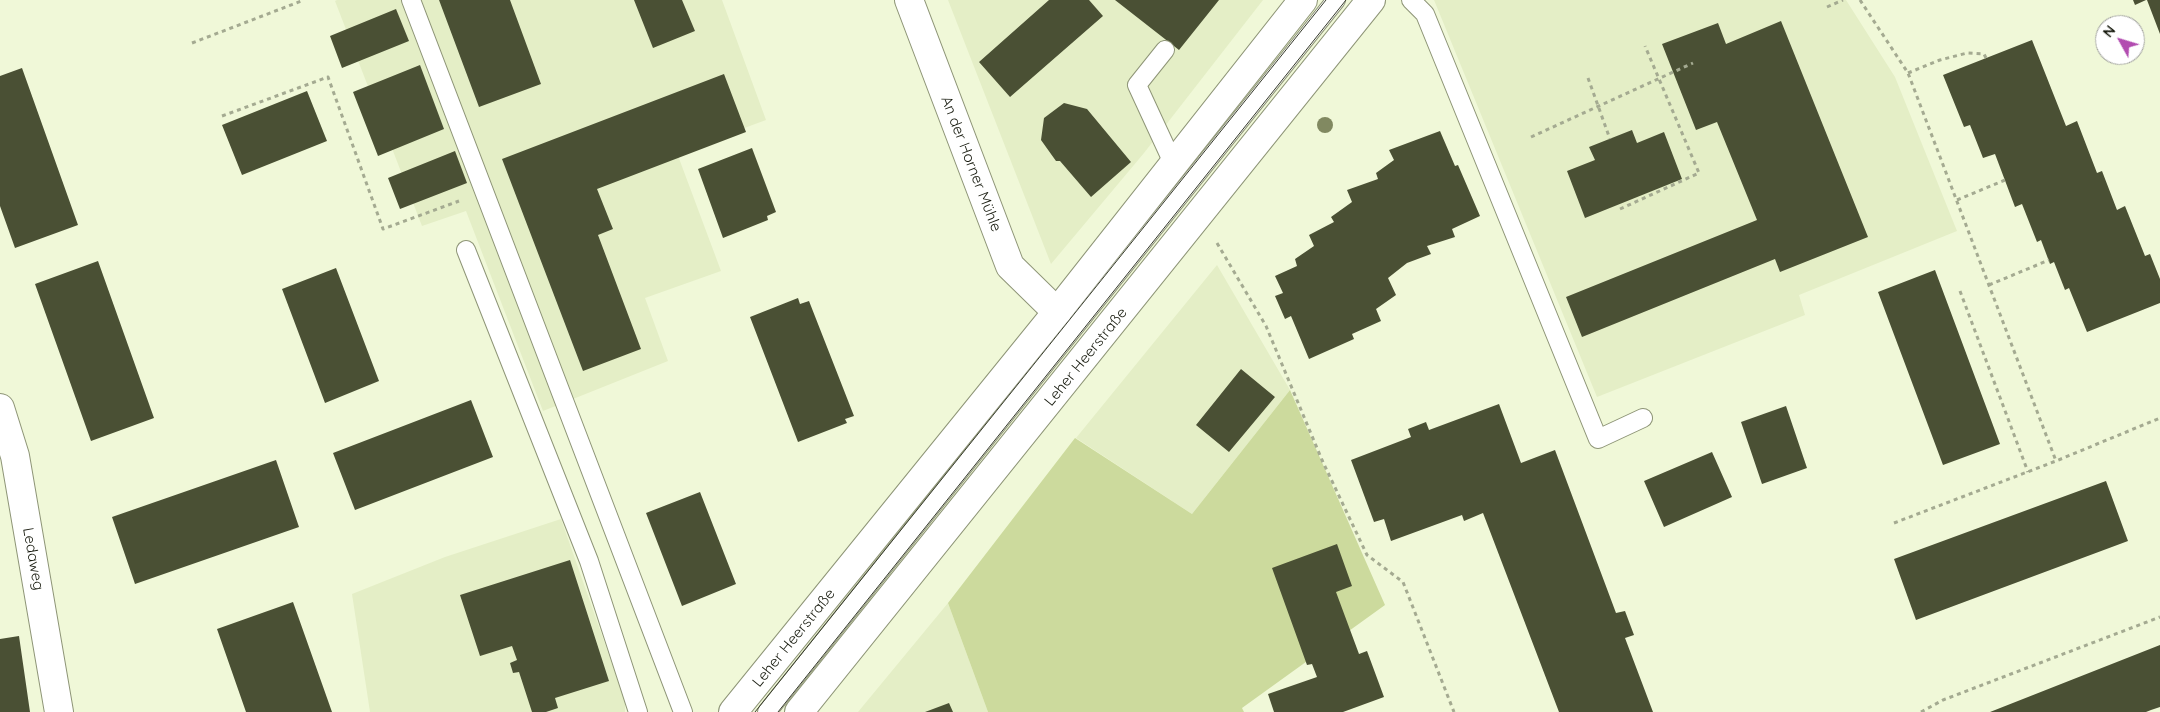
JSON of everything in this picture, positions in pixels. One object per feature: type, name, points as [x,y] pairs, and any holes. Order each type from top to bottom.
[{"type":"main road","name":"An der Horner Mühle","points":[[910,0],[1010,266],[1057,312]]},
{"type":"main road","name":"Leher Heerstraße","points":[[733,712],[1057,312],[1303,0]]},
{"type":"main road","name":"Leher Heerstraße","points":[[800,712],[1372,0]]},
{"type":"main road","name":"Ledaweg","points":[[0,408],[15,456],[59,712]]},
{"type":"lane","points":[[411,0],[684,712]]},
{"type":"lane","points":[[767,712],[1336,0]]},
{"type":"lane","points":[[1411,0],[1425,14],[1598,439],[1643,418]]},
{"type":"lane","points":[[1165,50],[1137,85],[1173,163]]},
{"type":"lane","points":[[466,250],[589,561],[638,712]]},
{"type":"path","points":[[192,43],[304,0]]},
{"type":"path","points":[[1827,7],[1843,0]]},
{"type":"path","points":[[1860,0],[1908,73],[2056,461]]},
{"type":"path","points":[[1620,209],[1699,172],[1645,46]]},
{"type":"path","points":[[1908,73],[1940,60],[1967,53],[1984,54],[1986,58]]},
{"type":"path","points":[[1531,137],[1693,63]]},
{"type":"path","points":[[222,116],[328,77],[383,229],[484,192]]},
{"type":"path","points":[[1588,78],[1610,139]]},
{"type":"path","points":[[1957,200],[2005,180]]},
{"type":"path","points":[[1199,215],[1266,326],[1322,460],[1367,555],[1403,582],[1454,712]]},
{"type":"path","points":[[1989,285],[2049,260]]},
{"type":"path","points":[[1960,291],[2028,472]]},
{"type":"path","points":[[1894,523],[2056,461],[2160,418]]},
{"type":"path","points":[[1921,712],[1943,700],[2160,617]]},
{"type":"shaded area","points":[[722,0],[766,120],[677,153],[721,271],[645,298],[668,361],[543,411],[466,211],[422,226],[335,1]]},
{"type":"shaded area","points":[[948,0],[1263,0],[1144,153],[1051,264]]},
{"type":"shaded area","points":[[1434,0],[1846,0],[1895,77],[1957,231],[1799,295],[1805,315],[1597,397]]},
{"type":"shaded area","points":[[1217,265],[1290,390],[1192,514],[1076,438]]},
{"type":"shaded area","points":[[1290,390],[1385,605],[1242,708],[1244,712],[988,712],[948,603],[1075,438],[1192,514]]},
{"type":"shaded area","points":[[561,519],[625,701],[625,712],[370,712],[352,594],[445,557]]},
{"type":"shaded area","points":[[948,603],[988,712],[858,712]]},
{"type":"building","points":[[439,0],[510,0],[541,84],[479,107]]},
{"type":"building","points":[[634,0],[682,0],[695,31],[653,48]]},
{"type":"building","points":[[1049,0],[1089,0],[1103,16],[1010,97],[979,62]]},
{"type":"building","points":[[1115,0],[1219,0],[1179,50]]},
{"type":"building","points":[[2133,0],[2146,0],[2135,5]]},
{"type":"building","points":[[2147,0],[2160,0],[2160,34]]},
{"type":"building","points":[[396,9],[409,41],[342,68],[330,36]]},
{"type":"building","points":[[1781,21],[1868,237],[1780,272],[1775,259],[1582,337],[1566,297],[1757,220],[1717,122],[1696,130],[1662,44],[1718,23],[1726,44]]},
{"type":"building","points":[[2032,40],[2066,126],[2077,121],[2097,173],[2102,171],[2117,210],[2125,206],[2145,256],[2150,254],[2160,279],[2160,303],[2087,332],[2069,288],[2065,290],[2054,262],[2050,264],[2041,240],[2037,242],[2022,204],[2015,207],[1995,154],[1983,158],[1970,125],[1964,127],[1943,75]]},
{"type":"building","points":[[420,65],[444,129],[378,156],[353,92]]},
{"type":"building","points":[[22,68],[78,225],[15,248],[0,206],[0,76]]},
{"type":"building","points":[[724,74],[746,132],[597,189],[613,229],[598,235],[641,349],[583,371],[502,159]]},
{"type":"building","points":[[307,91],[327,141],[242,175],[222,125]]},
{"type":"building","points":[[1064,103],[1087,109],[1131,162],[1091,197],[1060,161],[1056,161],[1041,140],[1044,118]]},
{"type":"building","points":[[1632,130],[1637,143],[1664,132],[1682,179],[1585,218],[1567,171],[1595,160],[1589,147]]},
{"type":"building","points":[[1440,131],[1455,166],[1458,165],[1480,216],[1452,229],[1455,237],[1427,246],[1431,254],[1407,263],[1388,278],[1396,295],[1376,309],[1381,321],[1352,334],[1354,339],[1309,359],[1291,316],[1285,319],[1275,296],[1283,293],[1275,276],[1297,266],[1295,259],[1314,246],[1309,235],[1334,222],[1331,217],[1352,202],[1347,190],[1378,179],[1376,173],[1394,160],[1389,150]]},
{"type":"building","points":[[752,148],[776,212],[767,216],[768,220],[723,238],[698,169]]},
{"type":"building","points":[[455,151],[467,183],[400,209],[388,178]]},
{"type":"building","points":[[98,261],[154,418],[91,441],[35,284]]},
{"type":"building","points":[[336,268],[379,381],[325,403],[282,289]]},
{"type":"building","points":[[1935,270],[2000,444],[1943,465],[1878,292]]},
{"type":"building","points":[[798,298],[800,304],[809,301],[854,416],[845,419],[847,423],[798,442],[750,317]]},
{"type":"building","points":[[1241,369],[1275,397],[1229,452],[1196,425]]},
{"type":"building","points":[[471,400],[493,457],[355,510],[333,453]]},
{"type":"building","points":[[1499,404],[1521,463],[1555,450],[1616,613],[1625,611],[1634,635],[1625,638],[1653,712],[1559,712],[1483,513],[1464,521],[1462,515],[1391,541],[1384,519],[1374,522],[1351,460],[1411,437],[1408,429],[1426,422],[1429,430]]},
{"type":"building","points":[[1786,406],[1807,468],[1762,484],[1741,422]]},
{"type":"building","points":[[1712,452],[1732,497],[1664,527],[1644,481]]},
{"type":"building","points":[[276,460],[299,527],[135,584],[112,517]]},
{"type":"building","points":[[2106,481],[2128,541],[1916,620],[1894,559]]},
{"type":"building","points":[[700,492],[736,584],[682,606],[646,513]]},
{"type":"building","points":[[1337,544],[1352,586],[1336,592],[1359,654],[1367,651],[1384,697],[1343,712],[1274,712],[1268,694],[1317,677],[1312,664],[1307,665],[1272,568]]},
{"type":"building","points":[[570,560],[609,681],[555,698],[558,708],[546,712],[532,712],[519,672],[513,673],[510,663],[517,660],[512,646],[480,656],[460,595]]},
{"type":"building","points":[[293,602],[332,712],[246,712],[217,629]]},
{"type":"building","points":[[19,636],[30,712],[0,712],[0,639]]},
{"type":"building","points":[[2160,645],[2160,707],[2146,712],[1990,712]]},
{"type":"building","points":[[949,703],[953,712],[925,712]]},
{"type":"tram line","points":[[755,712],[1326,0]]},
{"type":"tram line","points":[[778,712],[1346,0]]}]
